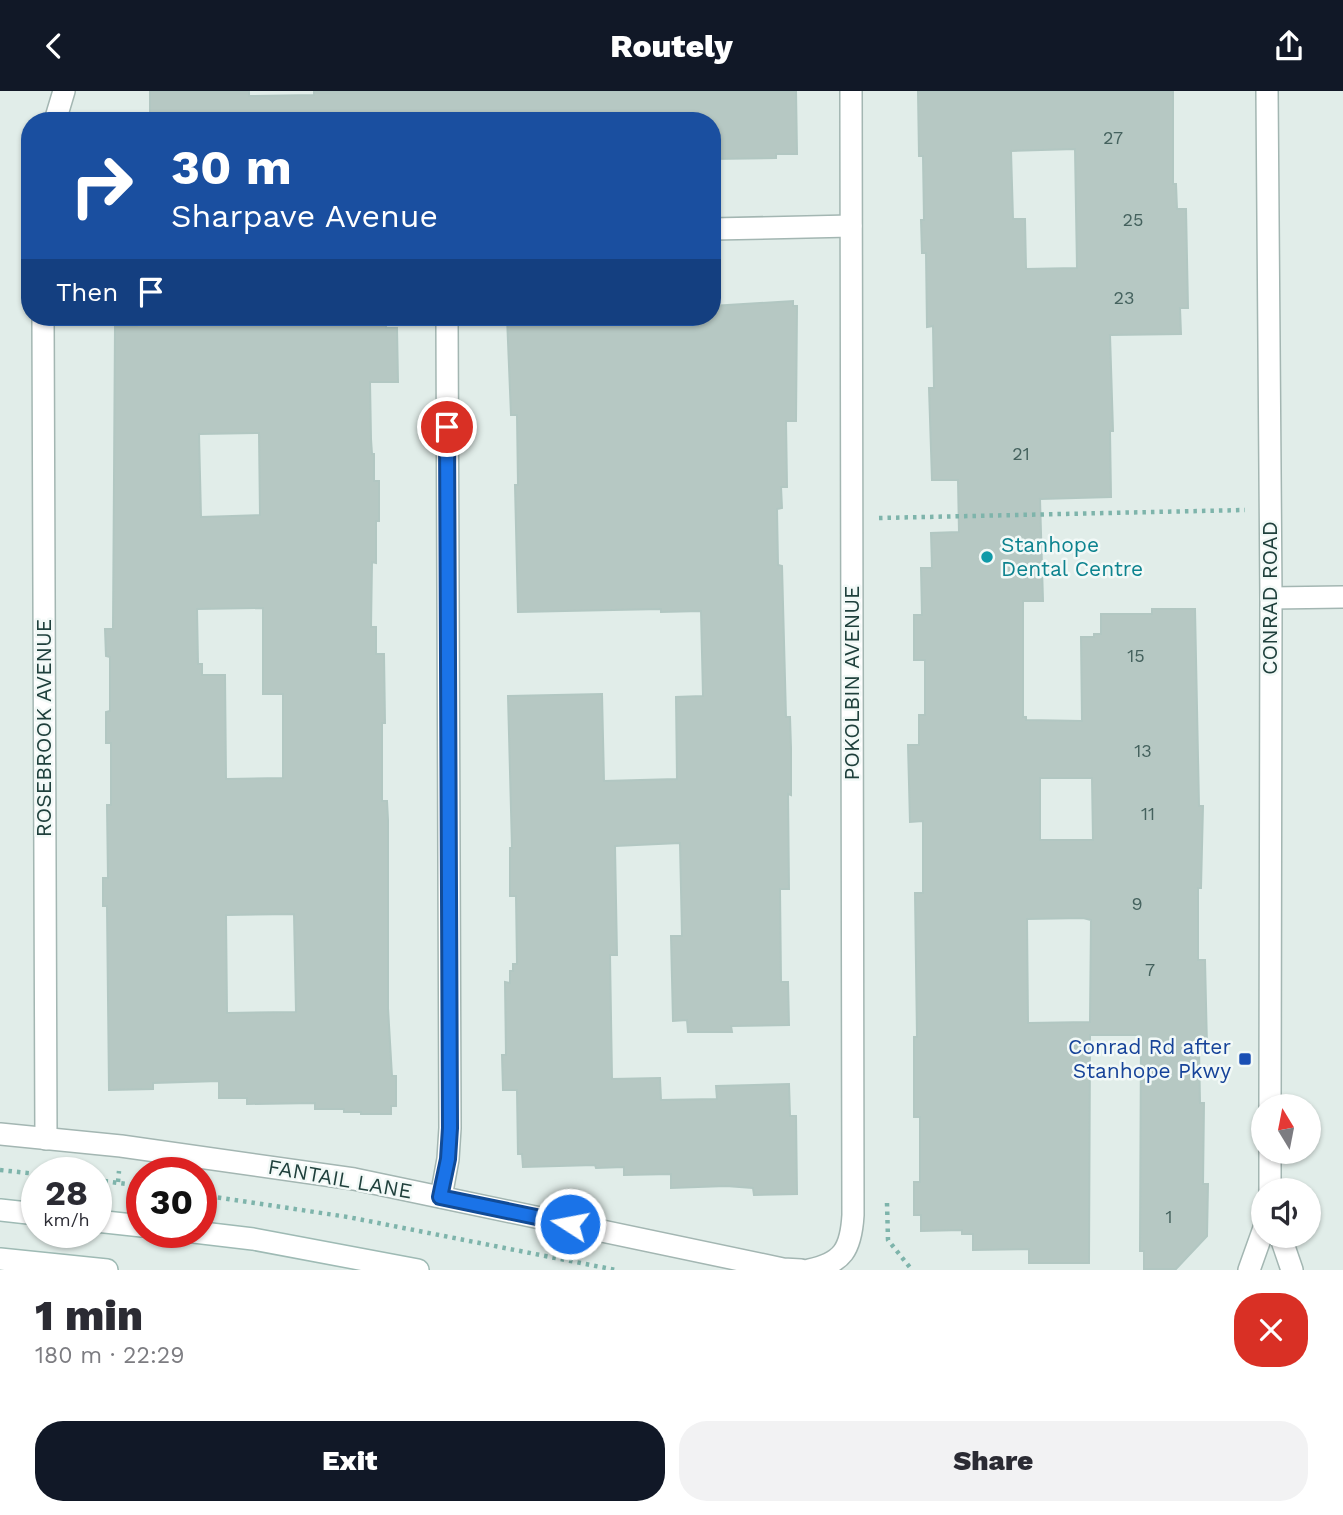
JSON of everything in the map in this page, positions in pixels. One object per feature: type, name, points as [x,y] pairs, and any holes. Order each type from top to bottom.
[{"type":"street","name":"POKOLBIN AVENUE","points":[[819,1268],[840,1258],[849,1243],[853,1215],[851,91]]},
{"type":"street","name":"CONRAD ROAD","points":[[1266,91],[1271,598],[1270,1094]]},
{"type":"street","points":[[56,112],[59,93]]},
{"type":"street","points":[[721,229],[851,226]]},
{"type":"street","name":"ROSEBROOK AVENUE","points":[[43,326],[46,1139]]},
{"type":"street","points":[[440,1197],[448,1159],[450,1128],[447,326]]},
{"type":"street","points":[[1271,598],[1343,597]]},
{"type":"street","name":"FANTAIL LANE","points":[[0,1134],[121,1146],[354,1179],[783,1269],[801,1270]]},
{"type":"street","points":[[0,1210],[21,1212]]},
{"type":"street","points":[[217,1235],[418,1270]]},
{"type":"street","points":[[1249,1270],[1257,1248]]},
{"type":"street","points":[[1285,1248],[1293,1270]]},
{"type":"street","points":[[0,1259],[107,1270]]},
{"type":"path","points":[[873,518],[1270,510]]},
{"type":"path","points":[[0,1170],[21,1172]]},
{"type":"path","points":[[217,1197],[348,1217],[616,1270]]},
{"type":"path","points":[[887,1203],[888,1240],[912,1270]]},
{"type":"building","points":[[150,91],[249,91],[249,96],[314,95],[314,91],[796,91],[797,154],[776,154],[776,158],[721,159],[721,112],[150,112]]},
{"type":"building","points":[[918,91],[1173,91],[1173,184],[1176,184],[1177,209],[1186,209],[1188,308],[1180,308],[1181,334],[1110,335],[1113,431],[1110,431],[1111,497],[1040,499],[1043,601],[1023,601],[1023,717],[1026,717],[1026,720],[1082,721],[1081,637],[1101,634],[1101,614],[1152,614],[1152,609],[1195,609],[1199,806],[1203,806],[1201,888],[1198,888],[1198,960],[1205,960],[1207,1047],[1199,1048],[1200,1103],[1204,1103],[1203,1184],[1208,1184],[1207,1236],[1176,1269],[1144,1269],[1144,1251],[1140,1251],[1141,1035],[1090,1035],[1089,1263],[1029,1263],[1029,1249],[973,1250],[973,1234],[962,1234],[962,1230],[921,1231],[921,1215],[914,1215],[914,1182],[920,1182],[920,1117],[914,1117],[914,1037],[917,1037],[915,893],[923,893],[923,821],[910,822],[908,745],[919,745],[919,715],[925,715],[925,660],[914,660],[914,615],[922,615],[921,568],[932,568],[931,533],[959,532],[958,480],[932,480],[929,388],[934,388],[933,326],[927,327],[926,253],[922,253],[921,220],[924,220],[923,156],[919,156]],"holes":[[[1075,149],[1077,268],[1026,269],[1025,219],[1013,219],[1011,151]],[[1040,778],[1092,778],[1093,840],[1040,840]],[[1027,919],[1091,920],[1090,1022],[1028,1023]]]},
{"type":"building","points":[[793,301],[793,306],[797,306],[796,421],[786,421],[787,487],[781,487],[782,508],[777,509],[778,565],[782,566],[786,717],[790,717],[791,748],[791,795],[788,794],[789,889],[780,889],[781,982],[788,982],[789,1025],[731,1026],[732,1032],[688,1032],[687,1020],[673,1021],[671,936],[682,936],[680,843],[615,846],[617,955],[610,955],[612,1079],[660,1078],[661,1100],[717,1099],[716,1086],[789,1084],[790,1116],[796,1116],[797,1194],[754,1195],[753,1188],[726,1186],[671,1188],[671,1174],[624,1175],[624,1167],[523,1167],[522,1154],[518,1154],[517,1090],[503,1090],[502,1055],[506,1055],[505,982],[510,983],[510,971],[513,971],[513,964],[517,964],[516,896],[510,896],[512,848],[508,696],[602,694],[604,781],[677,779],[676,697],[703,696],[701,611],[661,612],[661,609],[518,612],[515,485],[518,485],[517,415],[511,415],[507,326],[721,326],[721,305]]},
{"type":"building","points":[[115,327],[397,328],[398,382],[370,382],[374,481],[379,481],[376,563],[372,562],[371,627],[376,627],[376,654],[384,654],[382,801],[387,801],[388,820],[388,1008],[392,1076],[396,1076],[396,1106],[391,1106],[391,1114],[315,1109],[315,1103],[247,1104],[247,1098],[219,1098],[219,1081],[153,1083],[153,1089],[109,1090],[107,906],[103,906],[103,878],[108,878],[107,805],[111,805],[111,743],[106,743],[106,712],[110,711],[110,657],[106,656],[105,629],[113,629]],"holes":[[[259,433],[260,515],[201,517],[199,434]],[[263,608],[263,694],[283,694],[283,778],[226,779],[225,675],[202,675],[202,664],[198,664],[197,609]],[[294,914],[296,1012],[227,1013],[226,915]]]},
{"type":"place","name":"Stanhope Dental Centre","points":[[987,557]]},
{"type":"place","name":"Conrad Rd after Stanhope Pkwy","points":[[1245,1059]]},
{"type":"route","points":[[447,427],[450,1128],[448,1159],[440,1197],[570,1224]]}]
